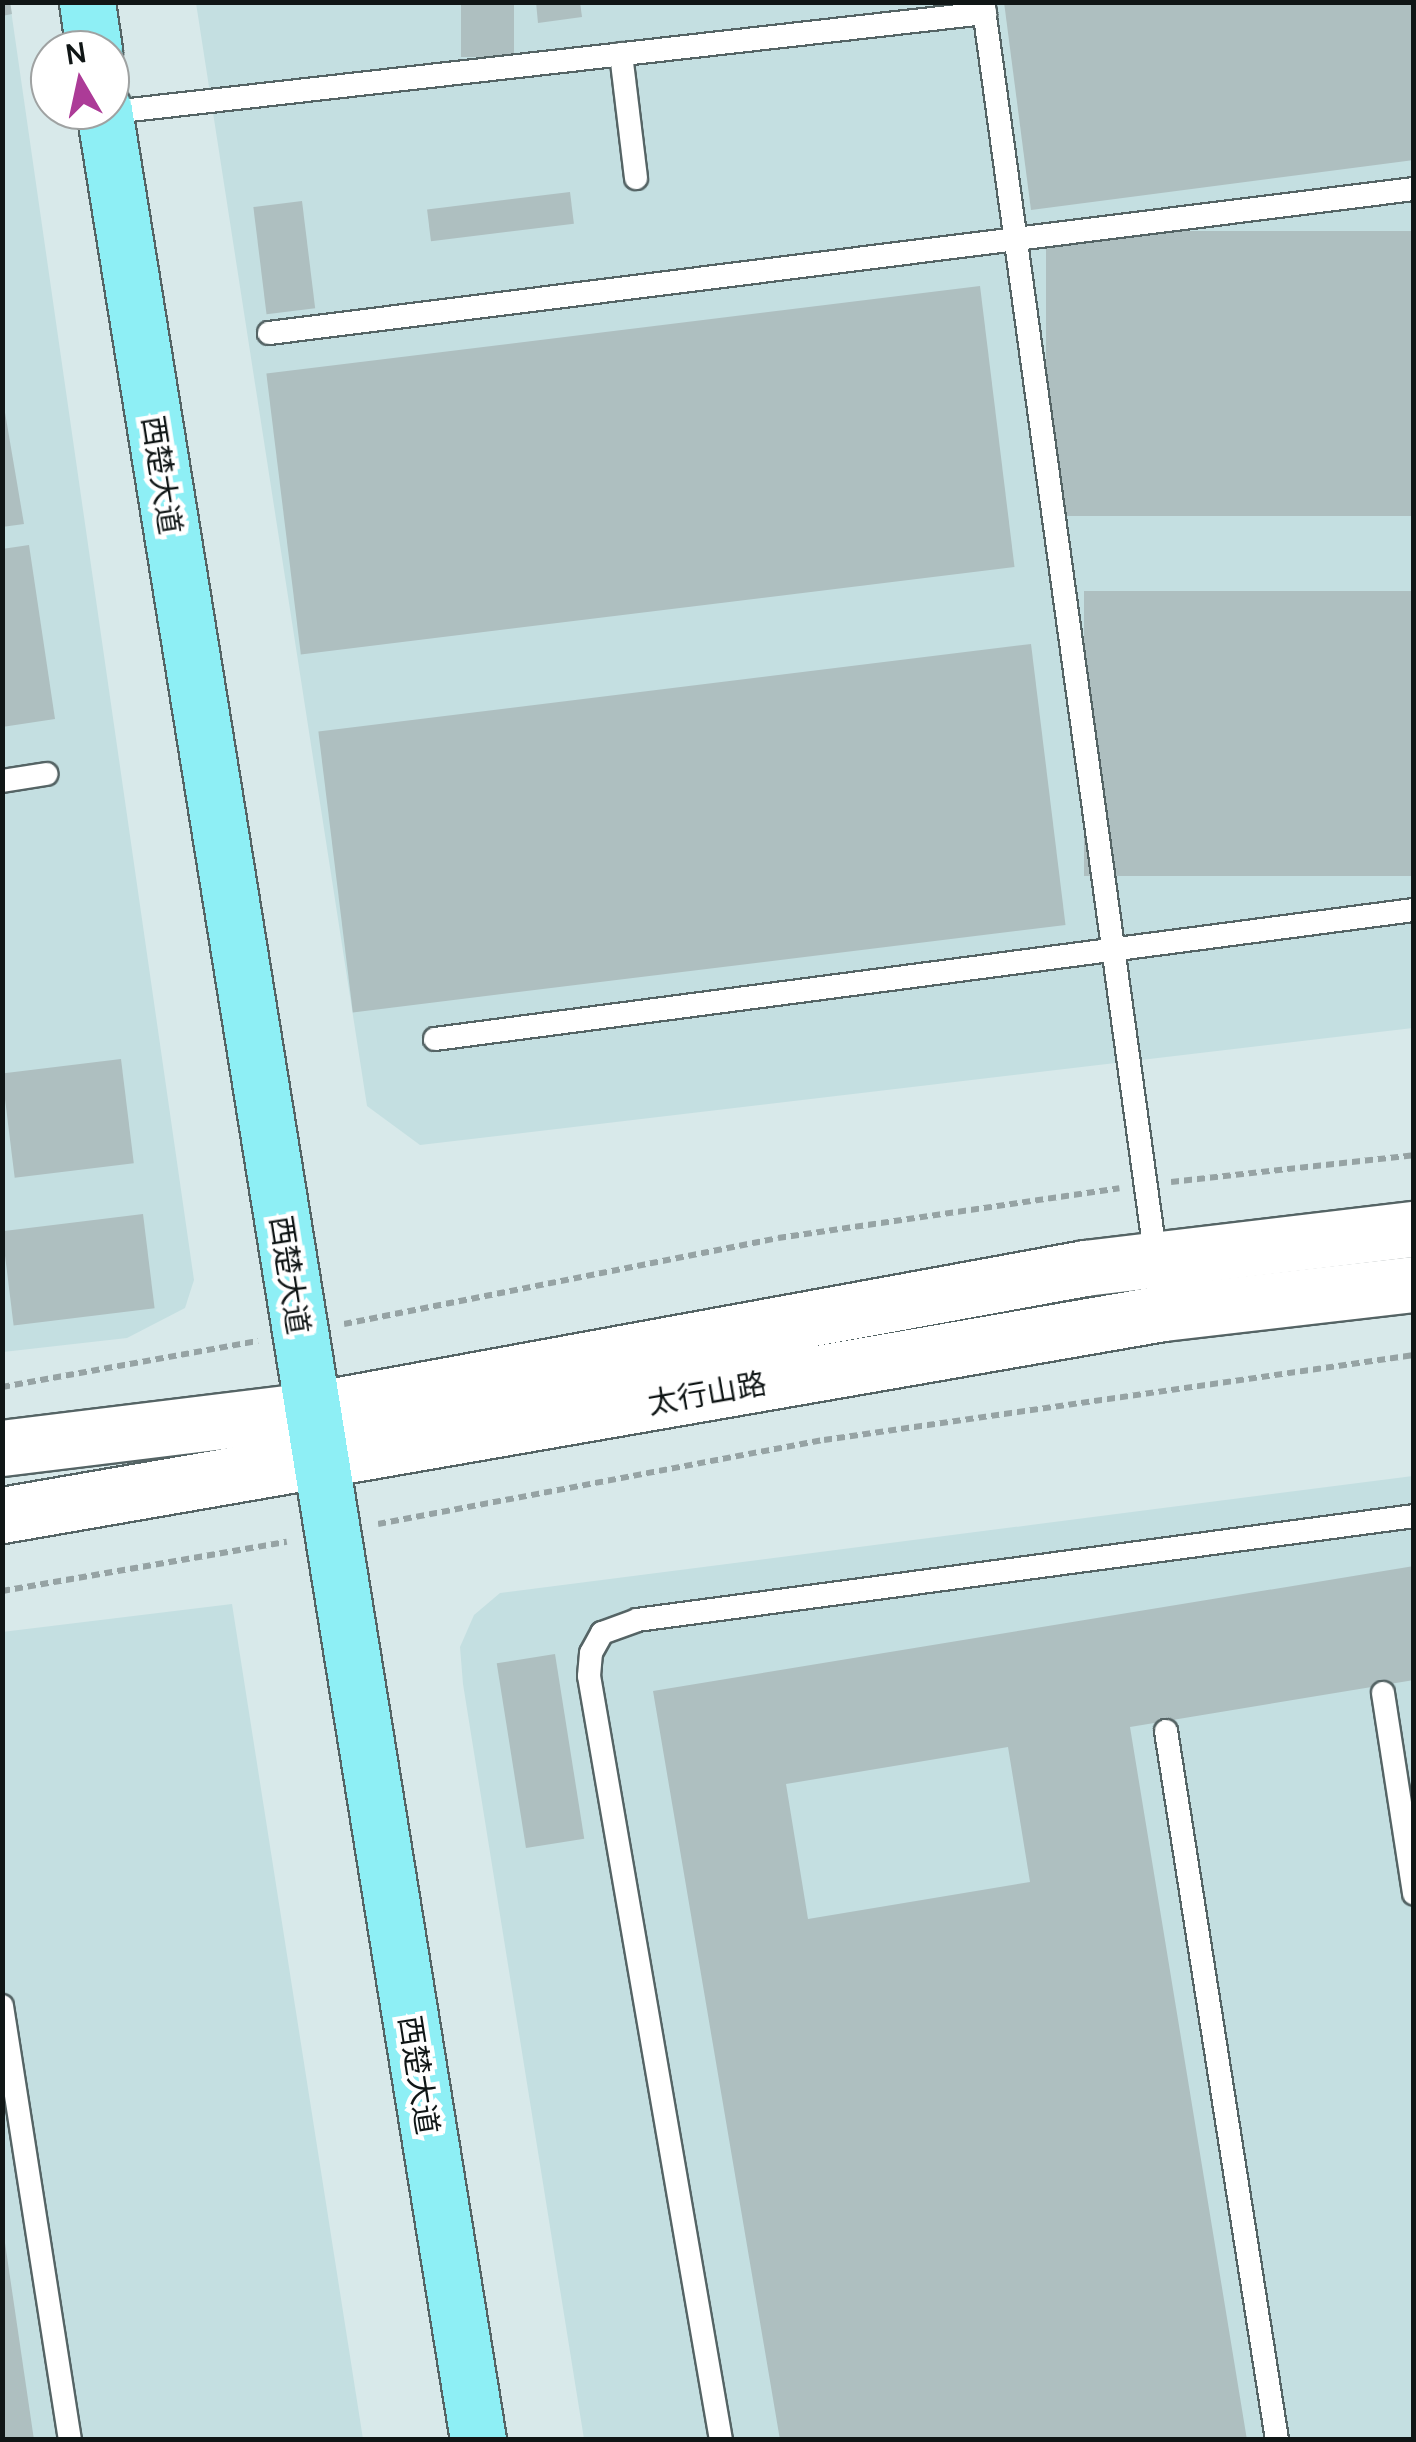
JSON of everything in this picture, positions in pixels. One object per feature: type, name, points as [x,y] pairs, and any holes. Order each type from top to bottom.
[{"type":"main road","points":[[87,2],[91,30]]},
{"type":"main road","name":"西楚大道","points":[[107,130],[478,2440]]},
{"type":"street","name":"太行山路","points":[[2,1515],[321,1464],[1414,1229]]},
{"type":"street","name":"太行山路","points":[[2,1448],[312,1410],[1160,1285],[1414,1284]]},
{"type":"lane","points":[[130,109],[621,54],[984,8],[1160,1285]]},
{"type":"lane","points":[[621,54],[636,178]]},
{"type":"lane","points":[[269,333],[1414,189]]},
{"type":"lane","points":[[2,781],[46,774]]},
{"type":"lane","points":[[436,1040],[1414,910]]},
{"type":"lane","points":[[721,2440],[589,1676],[591,1653],[602,1634],[637,1620],[1414,1516]]},
{"type":"lane","points":[[1383,1693],[1414,1894]]},
{"type":"lane","points":[[1166,1731],[1276,2440]]},
{"type":"lane","points":[[2,2006],[70,2440]]},
{"type":"path","points":[[2,1388],[300,1334],[760,1241],[1146,1184],[1414,1155]]},
{"type":"path","points":[[2,1591],[843,1437],[1414,1355]]},
{"type":"shaded area","points":[[2,3],[10,3],[194,1280],[185,1308],[127,1338],[3,1352]]},
{"type":"shaded area","points":[[196,3],[1413,3],[1413,1028],[420,1145],[367,1106]]},
{"type":"shaded area","points":[[1413,1476],[1413,2439],[584,2439],[463,1684],[460,1647],[474,1615],[500,1593]]},
{"type":"shaded area","points":[[232,1604],[363,2439],[3,2439],[2,1632]]},
{"type":"building","points":[[2,2],[10,2],[12,14],[2,16]]},
{"type":"building","points":[[461,2],[514,2],[514,57],[461,57]]},
{"type":"building","points":[[536,2],[580,2],[582,17],[538,23]]},
{"type":"building","points":[[1004,2],[1414,2],[1414,160],[1031,210]]},
{"type":"building","points":[[570,192],[574,224],[431,241],[427,210]]},
{"type":"building","points":[[302,201],[315,308],[267,314],[253,207]]},
{"type":"building","points":[[1046,231],[1414,231],[1414,516],[1046,516]]},
{"type":"building","points":[[980,286],[1014,567],[301,655],[266,374]]},
{"type":"building","points":[[2,395],[24,524],[2,527]]},
{"type":"building","points":[[29,545],[55,719],[2,727],[2,549]]},
{"type":"building","points":[[1084,591],[1414,591],[1414,876],[1084,876]]},
{"type":"building","points":[[1031,644],[1065,925],[353,1012],[318,732]]},
{"type":"building","points":[[121,1059],[134,1163],[15,1178],[2,1074]]},
{"type":"building","points":[[143,1214],[155,1308],[14,1326],[2,1231]]},
{"type":"building","points":[[1414,1566],[1414,1680],[1130,1727],[1247,2440],[780,2440],[653,1691]],"holes":[[[1008,1747],[1030,1882],[808,1919],[786,1784]]]},
{"type":"building","points":[[555,1654],[584,1839],[526,1848],[497,1663]]},
{"type":"building","points":[[5,2243],[34,2440],[2,2440]]}]
